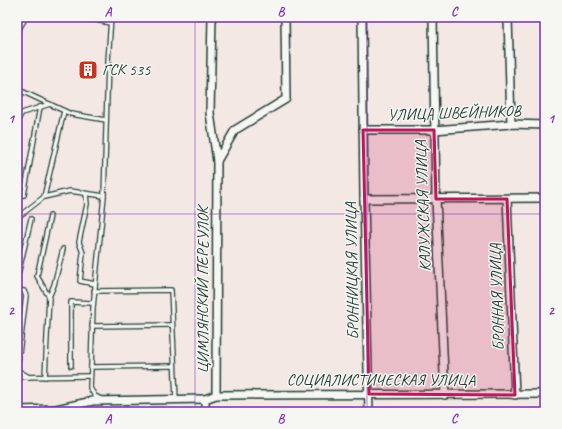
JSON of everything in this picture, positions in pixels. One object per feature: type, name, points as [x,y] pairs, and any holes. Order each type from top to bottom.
[{"type":"street","name":"ЦИМЛЯНСКИЙ ПЕРЕУЛОК","points":[[205,399],[216,394],[217,162],[210,114],[212,17]]},
{"type":"street","points":[[217,162],[235,130],[286,99],[285,17]]},
{"type":"street","name":"БРОННИЦКАЯ УЛИЦА","points":[[362,17],[364,199],[369,412]]},
{"type":"street","name":"КАЛУЖСКАЯ УЛИЦА","points":[[433,17],[436,199],[445,395]]},
{"type":"street","points":[[508,17],[511,124]]},
{"type":"street","name":"УЛИЦА ШВЕЙНИКОВ","points":[[363,130],[434,130],[511,124],[545,125]]},
{"type":"street","points":[[364,199],[545,198]]},
{"type":"street","name":"БРОННАЯ УЛИЦА","points":[[507,199],[515,395]]},
{"type":"street","name":"СОЦИАЛИСТИЧЕСКАЯ УЛИЦА","points":[[216,394],[545,394]]},
{"type":"street","points":[[17,410],[56,409],[93,401],[205,399],[205,412]]},
{"type":"lane","points":[[17,32],[26,17]]},
{"type":"lane","points":[[83,17],[110,23]]},
{"type":"lane","points":[[111,17],[104,196],[93,303],[90,388],[96,396],[101,399],[112,401]]},
{"type":"lane","points":[[17,89],[71,114],[106,120]]},
{"type":"lane","points":[[17,121],[22,113],[50,104]]},
{"type":"lane","points":[[17,196],[24,195],[40,107]]},
{"type":"lane","points":[[44,197],[64,111]]},
{"type":"lane","points":[[17,215],[22,214],[44,197],[70,191],[104,196]]},
{"type":"lane","points":[[86,194],[86,204],[79,242],[83,253],[80,281],[95,284]]},
{"type":"lane","points":[[49,297],[38,276],[50,216]]},
{"type":"lane","points":[[17,279],[31,219]]},
{"type":"lane","points":[[45,377],[49,297],[54,285],[63,249]]},
{"type":"lane","points":[[17,290],[24,290],[26,296],[17,370],[29,377]]},
{"type":"lane","points":[[94,291],[171,290],[176,400]]},
{"type":"lane","points":[[71,366],[71,302],[93,303]]},
{"type":"lane","points":[[92,326],[172,324]]},
{"type":"lane","points":[[91,367],[174,366]]},
{"type":"lane","points":[[17,377],[90,376]]},
{"type":"highlighted area","points":[[363,130],[434,130],[436,199],[507,199],[515,395],[369,394]]},
{"type":"place","name":"ГСК 535","points":[[88,70]]}]
